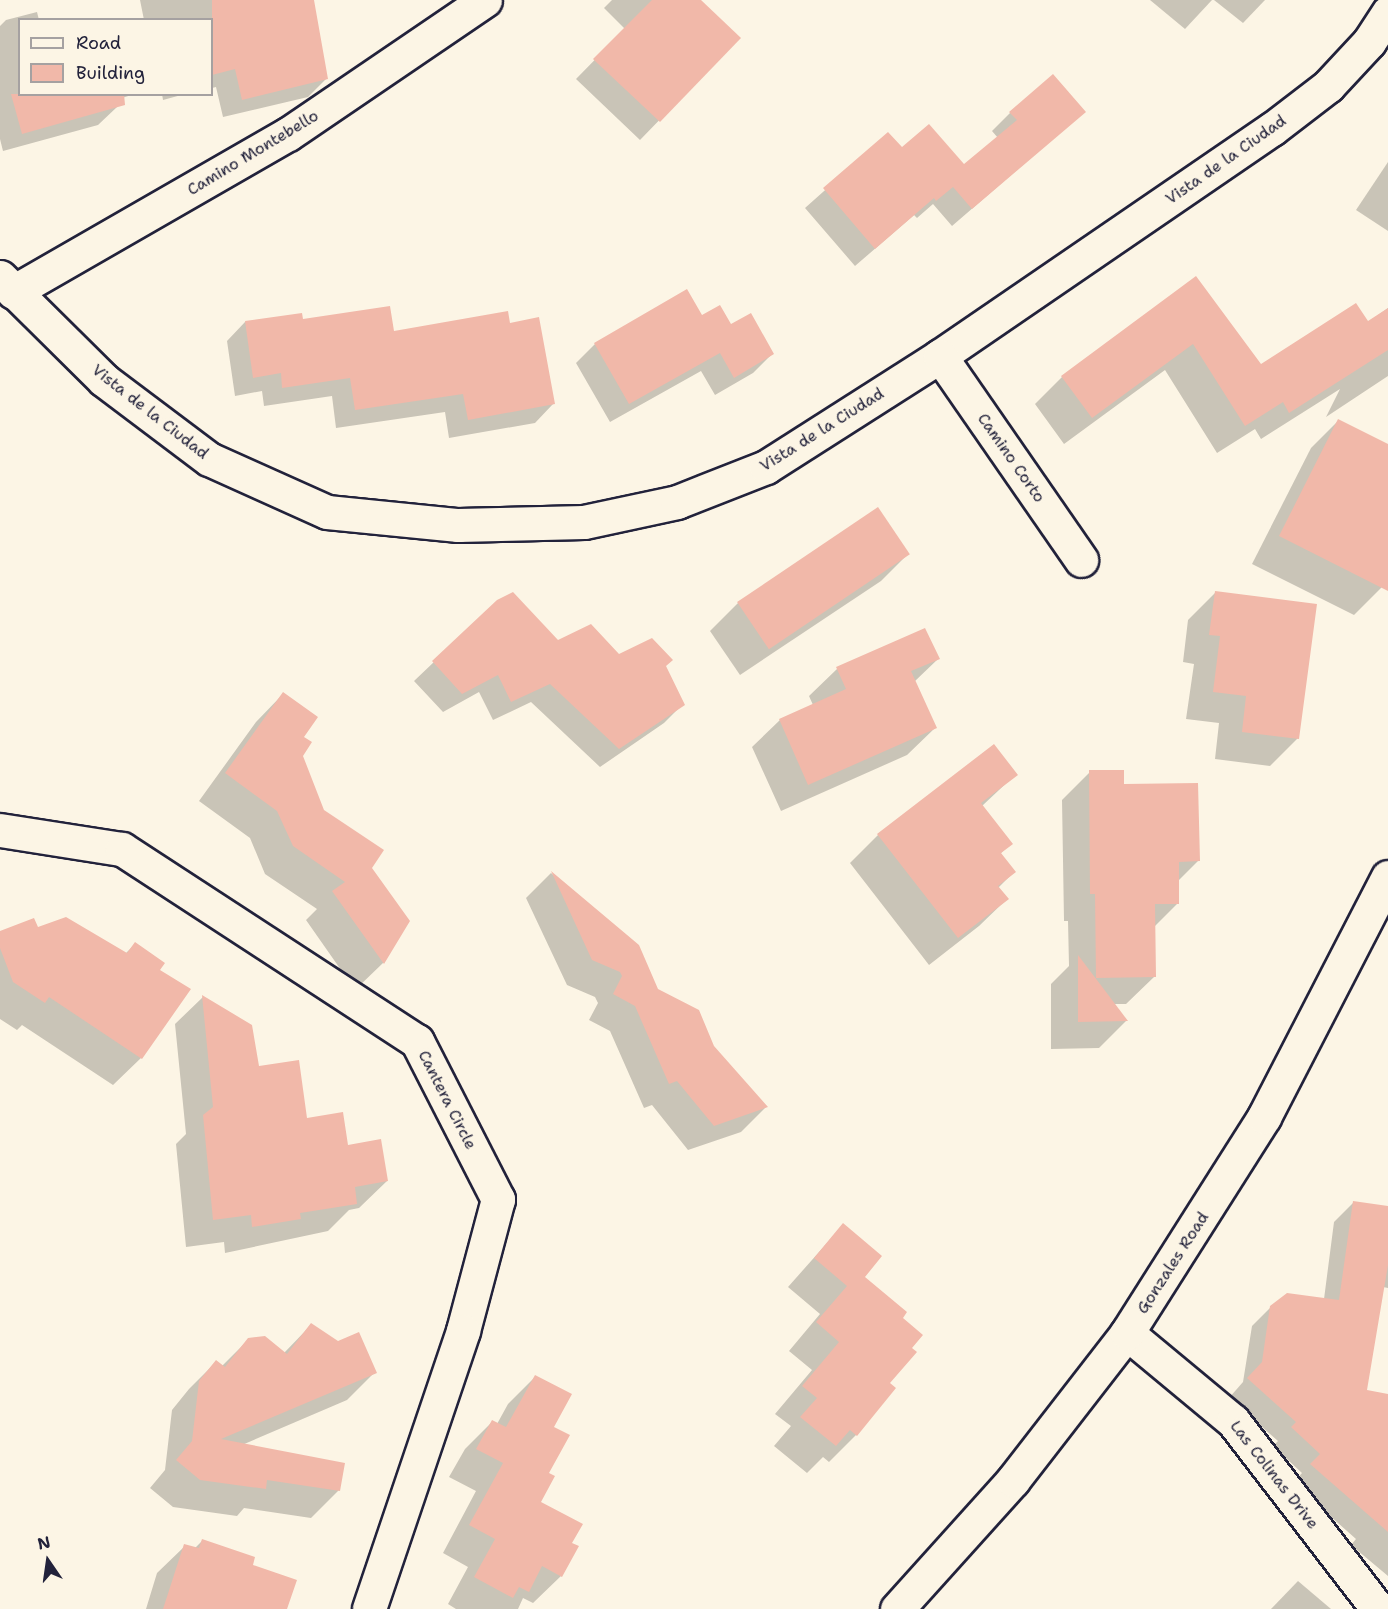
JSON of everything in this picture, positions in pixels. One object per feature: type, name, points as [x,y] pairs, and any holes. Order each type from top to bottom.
[{"type":"street","name":"Camino Montebello","points":[[6,285],[288,134],[485,0]]},
{"type":"street","name":"Vista de la Ciudad","points":[[6,285],[104,380],[208,459],[327,512],[458,525],[584,522],[677,502],[766,467],[940,356],[1281,122],[1328,86],[1369,42],[1388,14]]},
{"type":"street","name":"Camino Corto","points":[[940,356],[1081,560]]},
{"type":"street","name":"Cantera Circle","points":[[0,830],[122,849],[417,1041],[498,1199],[463,1331],[369,1609]]},
{"type":"street","name":"Gonzales Road","points":[[897,1609],[1013,1480],[1127,1333],[1264,1117],[1388,877]]},
{"type":"street","name":"Las Colinas Drive","points":[[1127,1333],[1233,1421],[1378,1609]]},
{"type":"building","points":[[212,0],[314,0],[328,79],[242,100],[235,69],[213,75]]},
{"type":"building","points":[[652,0],[701,0],[741,38],[660,122],[593,59]]},
{"type":"building","points":[[1053,74],[1086,112],[972,209],[953,187],[936,201],[934,198],[875,249],[823,188],[888,132],[902,147],[929,124],[964,164],[1017,120],[1009,112]]},
{"type":"building","points":[[11,94],[18,94],[18,96],[124,96],[125,105],[22,134]]},
{"type":"building","points":[[1196,276],[1261,364],[1356,303],[1368,321],[1388,308],[1388,350],[1289,413],[1283,402],[1245,426],[1193,344],[1092,418],[1061,376]]},
{"type":"building","points":[[687,289],[702,315],[720,305],[731,324],[751,313],[774,354],[734,378],[720,353],[629,404],[594,343]]},
{"type":"building","points":[[390,306],[394,331],[508,311],[510,323],[539,317],[555,404],[468,420],[463,394],[355,410],[350,378],[282,388],[281,373],[253,378],[245,321],[302,313],[303,319]]},
{"type":"building","points":[[1338,419],[1388,444],[1388,591],[1279,536]]},
{"type":"building","points":[[878,507],[910,554],[769,649],[737,602]]},
{"type":"building","points":[[1215,591],[1317,604],[1299,739],[1242,732],[1246,696],[1213,692],[1220,636],[1209,635]]},
{"type":"building","points":[[513,592],[558,640],[591,624],[619,654],[652,638],[673,660],[666,666],[685,705],[619,749],[550,684],[511,702],[498,675],[462,694],[432,661],[497,600]]},
{"type":"building","points":[[925,628],[940,659],[911,671],[937,728],[808,785],[779,719],[846,689],[836,667]]},
{"type":"building","points":[[283,692],[318,717],[304,737],[312,742],[303,756],[324,810],[384,850],[372,868],[410,921],[384,964],[332,891],[345,882],[293,846],[277,811],[225,773]]},
{"type":"building","points":[[994,744],[1018,775],[981,803],[1013,844],[1001,853],[1016,872],[998,886],[1009,899],[958,938],[877,834]]},
{"type":"building","points":[[1089,770],[1124,770],[1124,784],[1198,783],[1200,861],[1179,862],[1179,904],[1155,904],[1156,977],[1096,978],[1095,894],[1090,894]]},
{"type":"building","points":[[551,871],[639,945],[658,989],[699,1010],[714,1046],[768,1107],[714,1126],[677,1081],[669,1084],[635,1006],[613,994],[622,976],[620,972],[592,960]]},
{"type":"building","points":[[66,917],[127,953],[135,942],[165,963],[160,970],[191,989],[142,1059],[49,997],[45,1003],[13,982],[0,948],[0,931],[34,918],[38,927]]},
{"type":"building","points":[[1078,955],[1128,1021],[1078,1022]]},
{"type":"building","points":[[202,995],[252,1025],[259,1066],[299,1060],[307,1118],[343,1112],[348,1145],[381,1139],[388,1181],[355,1187],[357,1204],[300,1213],[301,1219],[252,1227],[251,1215],[213,1220],[203,1115],[213,1107]]},
{"type":"building","points":[[1353,1201],[1388,1206],[1388,1265],[1367,1390],[1388,1394],[1388,1532],[1310,1464],[1320,1454],[1291,1427],[1296,1422],[1247,1378],[1262,1362],[1270,1306],[1287,1293],[1339,1300]]},
{"type":"building","points":[[843,1223],[882,1256],[865,1277],[907,1312],[903,1318],[923,1335],[912,1348],[917,1352],[890,1383],[896,1388],[857,1436],[850,1430],[836,1446],[800,1417],[817,1398],[802,1386],[839,1342],[816,1322],[847,1286],[814,1258]]},
{"type":"building","points":[[311,1323],[338,1341],[359,1332],[377,1373],[221,1439],[345,1463],[340,1491],[267,1480],[266,1489],[200,1480],[176,1460],[192,1441],[199,1381],[216,1360],[225,1367],[248,1338],[265,1336],[287,1354]]},
{"type":"building","points":[[535,1375],[572,1394],[554,1427],[570,1435],[549,1473],[555,1476],[541,1502],[583,1524],[572,1543],[579,1546],[562,1577],[542,1566],[529,1592],[519,1587],[513,1598],[474,1577],[495,1539],[469,1525],[503,1463],[476,1449],[492,1420],[506,1427]]},
{"type":"building","points":[[202,1539],[255,1557],[253,1565],[297,1580],[287,1609],[163,1609],[184,1544],[199,1548]]}]
